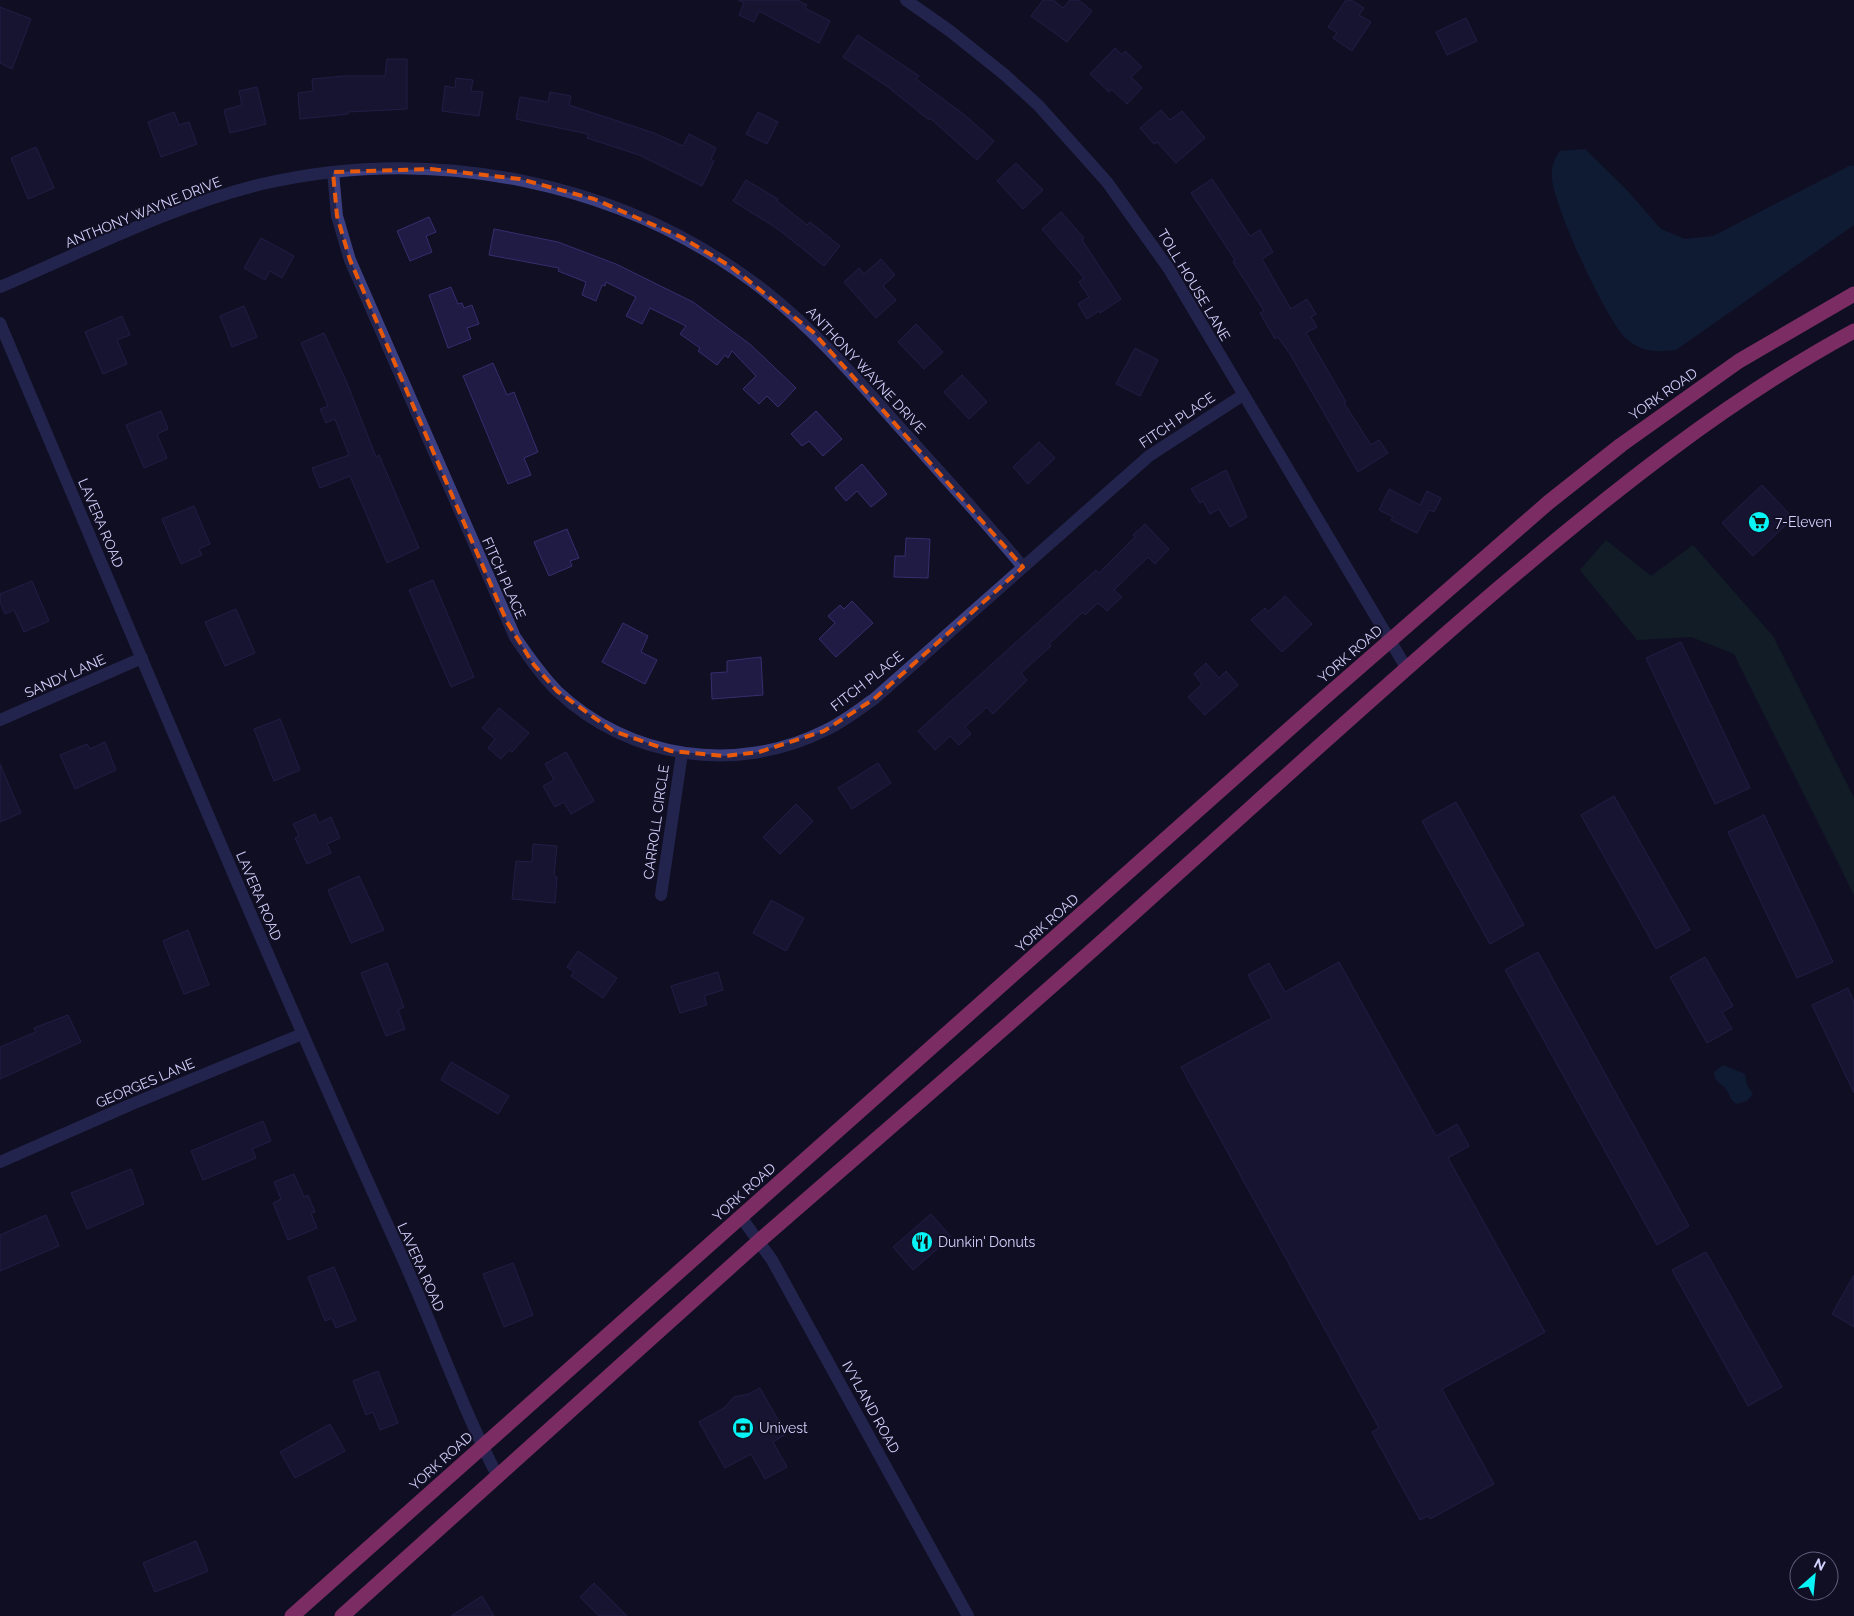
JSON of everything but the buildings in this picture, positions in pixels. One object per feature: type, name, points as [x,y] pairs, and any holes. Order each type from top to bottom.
[{"type":"highway","name":"YORK ROAD","points":[[292,1616],[1390,641],[1550,502],[1627,440],[1739,361],[1854,294]]},
{"type":"highway","points":[[342,1616],[758,1242],[1139,909],[1407,669],[1569,528],[1640,471],[1763,385],[1854,330]]},
{"type":"street","name":"TOLL HOUSE LANE","points":[[906,0],[950,31],[1005,75],[1038,105],[1088,160],[1145,233],[1169,269],[1407,669]]},
{"type":"street","name":"ANTHONY WAYNE DRIVE","points":[[0,287],[181,210],[220,196],[301,176],[392,168],[431,169],[520,179],[594,199],[644,218],[730,266],[758,286],[814,332],[1023,567]]},
{"type":"street","name":"FITCH PLACE","points":[[333,172],[337,216],[350,260],[515,637],[534,666],[557,691],[584,713],[612,731],[641,743],[682,754],[725,756],[759,752],[792,744],[843,721],[874,699],[1148,456],[1243,395]]},
{"type":"street","name":"LAVERA ROAD","points":[[0,322],[302,1034],[403,1260],[482,1446],[498,1477]]},
{"type":"street","name":"SANDY LANE","points":[[0,720],[142,658]]},
{"type":"street","name":"CARROLL CIRCLE","points":[[661,895],[682,754]]},
{"type":"street","name":"GEORGES LANE","points":[[0,1162],[132,1104],[302,1034]]},
{"type":"street","name":"IVYLAND ROAD","points":[[742,1217],[772,1260],[968,1616]]},
{"type":"highlighted area","points":[[431,169],[520,179],[594,199],[681,237],[730,266],[813,332],[1023,567],[874,699],[824,731],[759,752],[725,756],[671,751],[613,731],[557,691],[534,665],[507,622],[350,260],[337,216],[333,172]]},
{"type":"green space","points":[[1606,540],[1651,576],[1693,545],[1773,636],[1854,798],[1854,895],[1734,654],[1691,637],[1637,640],[1580,570]]},
{"type":"water","points":[[1585,149],[1626,189],[1661,229],[1685,239],[1713,236],[1851,165],[1854,166],[1854,225],[1676,350],[1646,350],[1629,341],[1608,313],[1583,264],[1555,193],[1552,168],[1560,151]]},
{"type":"water","points":[[1723,1065],[1745,1074],[1747,1085],[1753,1094],[1747,1101],[1737,1104],[1734,1102],[1725,1088],[1716,1080],[1714,1072]]},
{"type":"place","name":"7-Eleven","points":[[1759,522]]},
{"type":"place","name":"Dunkin' Donuts","points":[[922,1242]]},
{"type":"place","name":"Univest","points":[[743,1428]]}]
